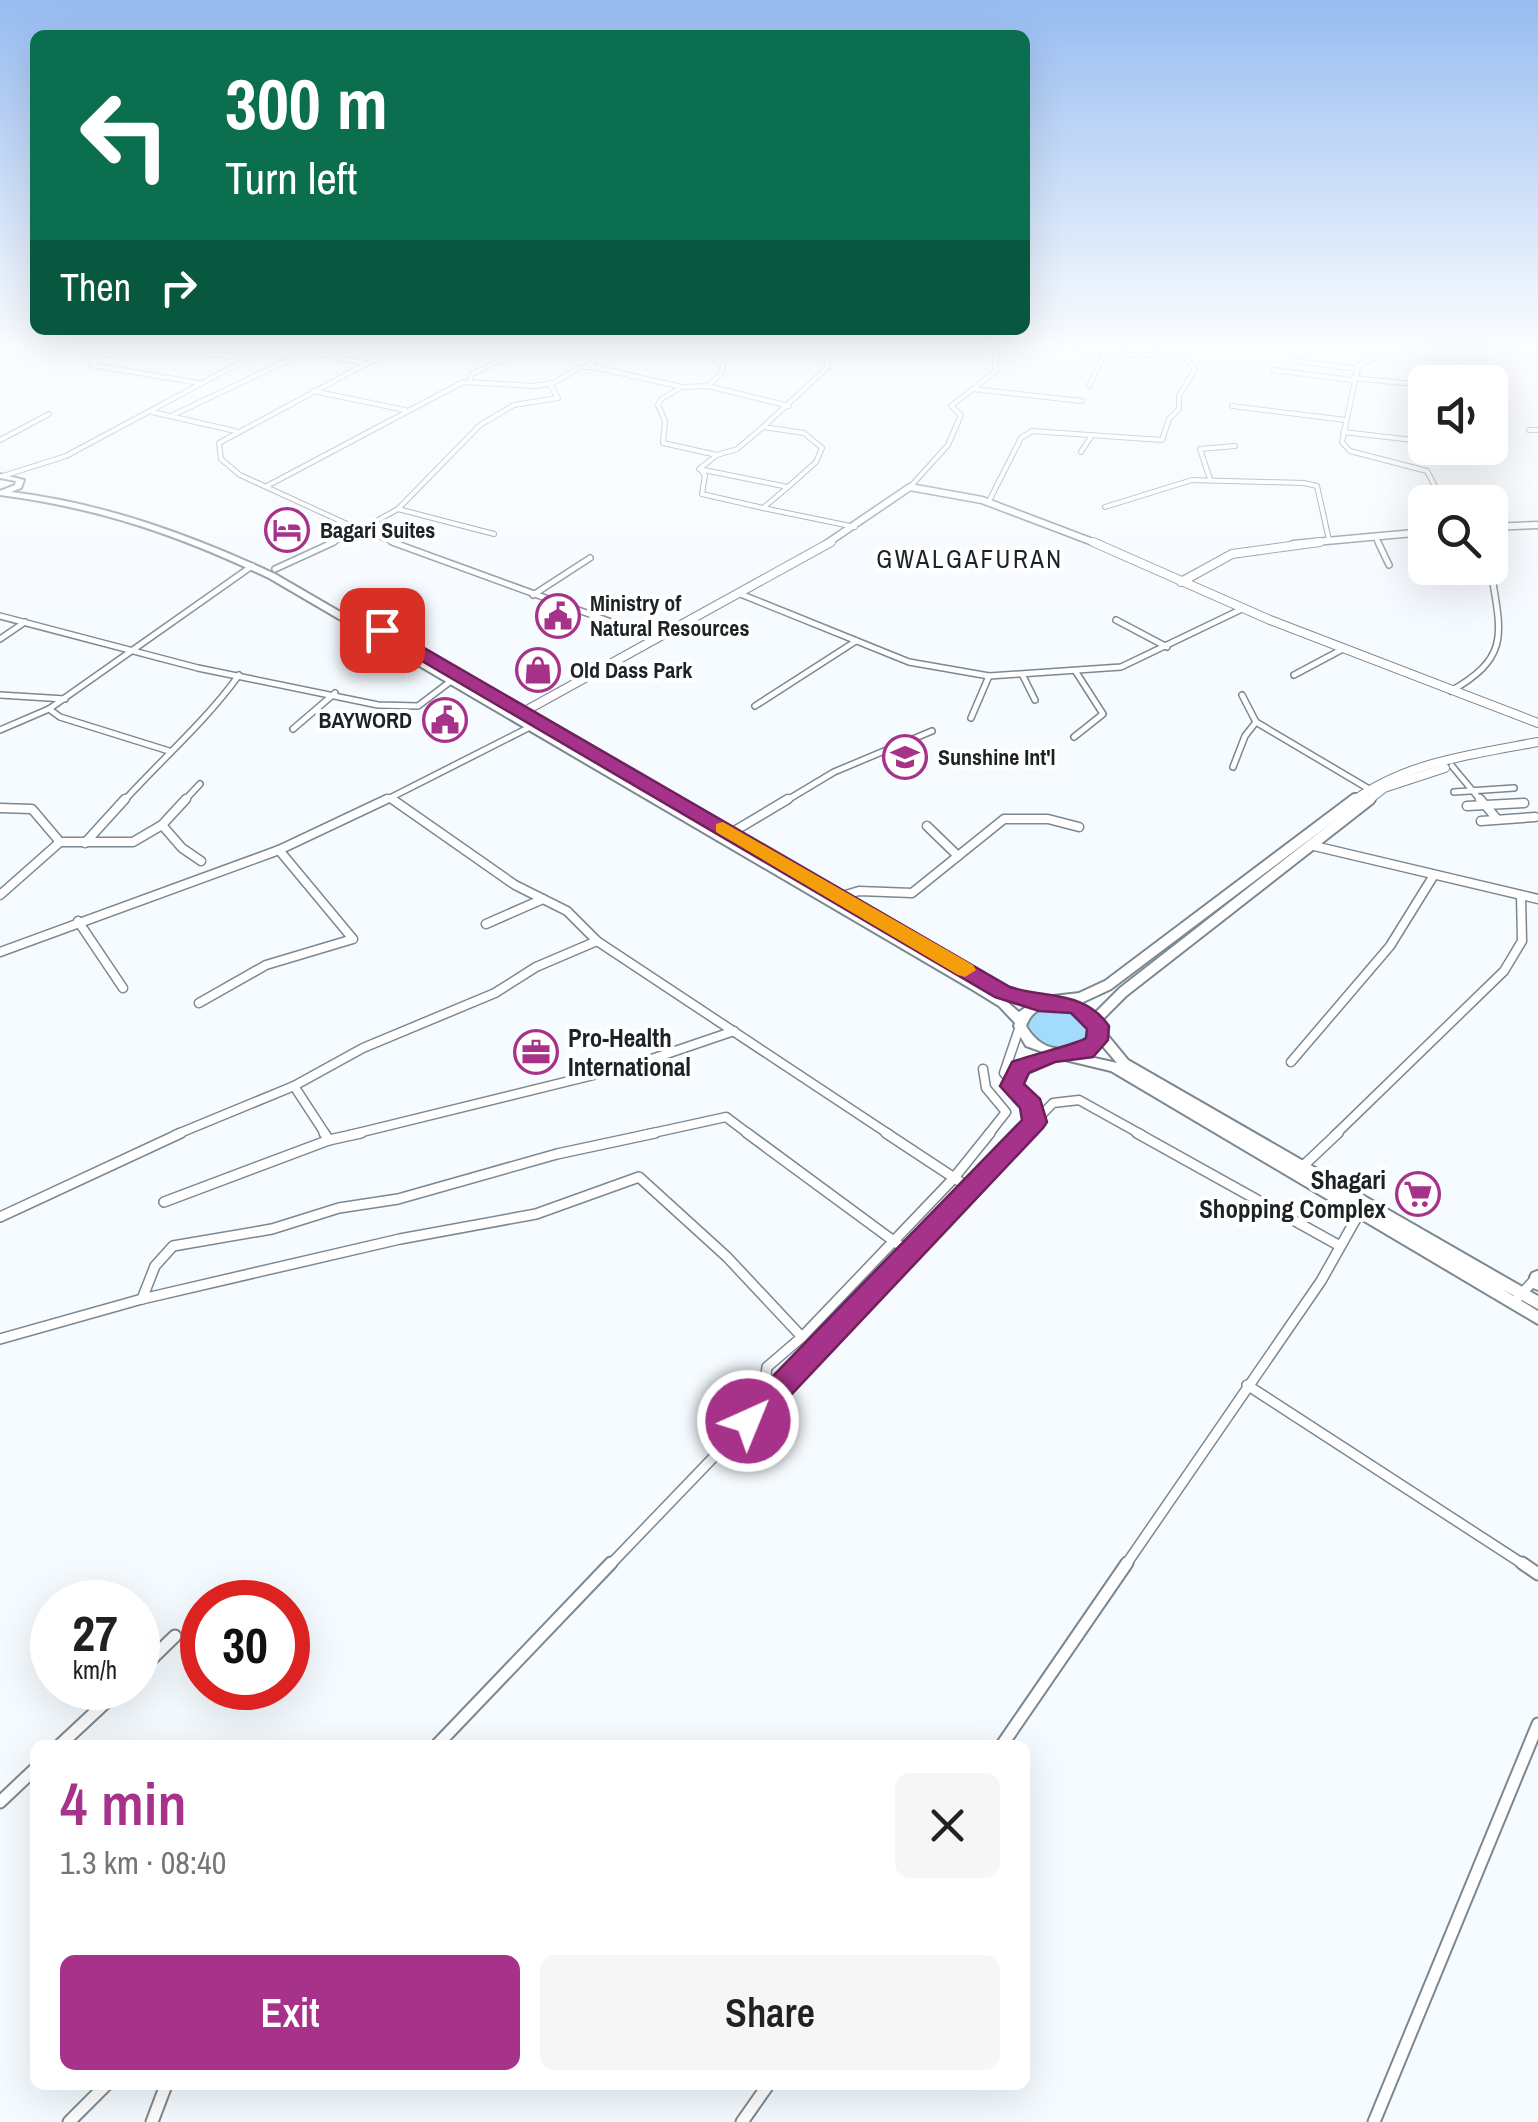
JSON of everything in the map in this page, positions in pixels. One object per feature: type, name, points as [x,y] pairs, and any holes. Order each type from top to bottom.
[{"type":"main road","points":[[2,476],[191,534],[274,568],[518,714],[730,832],[1002,992],[1039,1004],[1054,1002],[1078,1007],[1124,1062],[1303,1166],[1362,1208]]},
{"type":"main road","points":[[1,493],[20,482]]},
{"type":"main road","points":[[1,493],[31,496],[143,524],[252,566],[451,681],[518,714],[530,727],[1003,1003],[1030,1043],[1059,1055],[1115,1067],[1516,1298],[1538,1318]]},
{"type":"main road","points":[[1020,1024],[1039,1004]]},
{"type":"main road","points":[[1059,1055],[1085,1052],[1097,1027]]},
{"type":"main road","points":[[1516,1298],[1538,1303]]},
{"type":"street","points":[[2,476],[45,463],[86,443]]},
{"type":"street","points":[[219,443],[221,460],[240,474],[310,510],[655,638]]},
{"type":"street","points":[[266,486],[345,443]]},
{"type":"street","points":[[274,568],[398,509],[462,443]]},
{"type":"street","points":[[663,443],[717,454],[737,450],[745,443]]},
{"type":"street","points":[[764,508],[816,462],[819,443]]},
{"type":"street","points":[[518,714],[855,526],[896,492],[910,487],[949,443]]},
{"type":"street","points":[[988,503],[1020,443]]},
{"type":"street","points":[[1081,452],[1087,443]]},
{"type":"street","points":[[1342,443],[1350,451],[1426,471],[1434,485]]},
{"type":"street","points":[[1210,479],[1200,449],[1235,446]]},
{"type":"street","points":[[699,468],[717,454]]},
{"type":"street","points":[[20,482],[45,463]]},
{"type":"street","points":[[699,468],[788,487]]},
{"type":"street","points":[[699,468],[706,475],[702,494],[855,526]]},
{"type":"street","points":[[1105,507],[1165,486],[1210,479],[1317,486],[1329,540]]},
{"type":"street","points":[[910,487],[1042,516],[1180,582],[1340,650],[1538,723]]},
{"type":"street","points":[[398,509],[494,534]]},
{"type":"street","points":[[1508,526],[1538,525]]},
{"type":"street","points":[[1180,582],[1232,554],[1408,533]]},
{"type":"street","points":[[1374,536],[1389,564]]},
{"type":"street","points":[[532,595],[590,558]]},
{"type":"street","points":[[0,730],[50,709],[252,566]]},
{"type":"street","points":[[1451,691],[1484,670],[1492,656],[1497,614],[1493,585]]},
{"type":"street","points":[[738,593],[920,666],[990,676],[1121,667],[1244,608]]},
{"type":"street","points":[[0,616],[134,651],[378,704],[418,706],[451,681]]},
{"type":"street","points":[[1116,620],[1167,647]]},
{"type":"street","points":[[0,639],[25,622]]},
{"type":"street","points":[[754,706],[856,642]]},
{"type":"street","points":[[1294,675],[1340,650]]},
{"type":"street","points":[[1074,737],[1103,714],[1076,672]]},
{"type":"street","points":[[85,843],[169,751],[212,714],[240,675]]},
{"type":"street","points":[[971,718],[990,676]]},
{"type":"street","points":[[1023,676],[1034,700]]},
{"type":"street","points":[[294,729],[334,693]]},
{"type":"street","points":[[0,695],[65,699]]},
{"type":"street","points":[[1242,695],[1256,722],[1369,788]]},
{"type":"street","points":[[50,709],[60,718],[127,735],[169,751]]},
{"type":"street","points":[[1233,767],[1245,736],[1256,722]]},
{"type":"street","points":[[0,952],[78,920],[278,850],[530,727]]},
{"type":"street","points":[[730,832],[834,772],[932,731]]},
{"type":"street","points":[[1097,1027],[1099,1012],[1369,788],[1426,764],[1538,745]]},
{"type":"street","points":[[1054,1002],[1080,998],[1108,985],[1384,788],[1538,745]]},
{"type":"street","points":[[1452,766],[1497,819]]},
{"type":"street","points":[[0,894],[60,842],[133,842],[162,825],[200,784]]},
{"type":"street","points":[[1454,792],[1514,788]]},
{"type":"street","points":[[390,798],[514,885],[566,911],[596,942],[971,1189]]},
{"type":"street","points":[[1467,806],[1524,803]]},
{"type":"street","points":[[0,808],[32,809],[60,842]]},
{"type":"street","points":[[1481,821],[1535,817]]},
{"type":"street","points":[[839,897],[858,888],[902,895],[912,892],[1004,819],[1048,819],[1079,827]]},
{"type":"street","points":[[162,825],[201,862]]},
{"type":"street","points":[[927,826],[958,856]]},
{"type":"street","points":[[1304,842],[1538,898]]},
{"type":"street","points":[[199,1003],[266,965],[353,939],[278,850]]},
{"type":"street","points":[[1291,1062],[1396,933],[1428,890],[1434,875]]},
{"type":"street","points":[[1303,1166],[1504,971],[1522,941],[1521,895]]},
{"type":"street","points":[[486,924],[543,900]]},
{"type":"street","points":[[78,920],[123,988]]},
{"type":"street","points":[[0,1217],[175,1135],[294,1086],[363,1048],[495,993],[536,967],[596,942]]},
{"type":"street","points":[[1020,1024],[1004,1073],[1011,1086],[1031,1105],[1035,1122]]},
{"type":"street","points":[[164,1202],[330,1140],[634,1065],[734,1031]]},
{"type":"street","points":[[1011,1086],[1020,1068],[1059,1055]]},
{"type":"street","points":[[774,1394],[765,1384],[767,1366],[802,1336],[952,1179],[1006,1112],[986,1088],[983,1069]]},
{"type":"street","points":[[294,1086],[330,1140]]},
{"type":"street","points":[[442,1740],[1053,1103],[1079,1100],[1340,1246]]},
{"type":"street","points":[[142,1299],[155,1266],[174,1246],[272,1229],[338,1208],[398,1200],[576,1149],[726,1117],[910,1253]]},
{"type":"street","points":[[0,1340],[142,1299],[400,1239],[536,1214],[639,1176],[727,1257],[802,1336]]},
{"type":"street","points":[[1005,1740],[1321,1281],[1362,1208]]},
{"type":"street","points":[[1516,1298],[1538,1279]]},
{"type":"street","points":[[1247,1385],[1538,1574]]},
{"type":"street","points":[[160,1651],[175,1636]]},
{"type":"street","points":[[65,1740],[97,1710]]},
{"type":"street","points":[[1374,2122],[1538,1724]]},
{"type":"street","points":[[0,1802],[30,1774]]},
{"type":"street","points":[[69,2122],[101,2090]]},
{"type":"street","points":[[152,2122],[164,2090]]},
{"type":"street","points":[[742,2122],[764,2090]]},
{"type":"shaded area","points":[[1063,1005],[1090,1019],[1094,1035],[1084,1048],[1050,1050],[1026,1032],[1027,1016],[1041,1006]]},
{"type":"slow traffic","points":[[723,828],[965,970]]},
{"type":"place","name":"Bagari Suites","points":[[287,530]]},
{"type":"place","name":"Ministry of Natural Resources","points":[[558,616]]},
{"type":"place","name":"Old Dass Park","points":[[538,670]]},
{"type":"place","name":"BAYWORD","points":[[445,720]]},
{"type":"place","name":"Sunshine Int'l","points":[[905,757]]},
{"type":"place","name":"Pro-Health International","points":[[536,1052]]},
{"type":"place","name":"Shagari Shopping Complex","points":[[1418,1194]]},
{"type":"district","name":"GWALGAFURAN","points":[[970,559]]},
{"type":"route","points":[[382,630],[1002,992],[1039,1004],[1054,1002],[1078,1007],[1088,1012],[1098,1026],[1097,1040],[1085,1052],[1052,1054],[1030,1062],[1014,1074],[1011,1086],[1031,1105],[1035,1122],[748,1421]]}]
